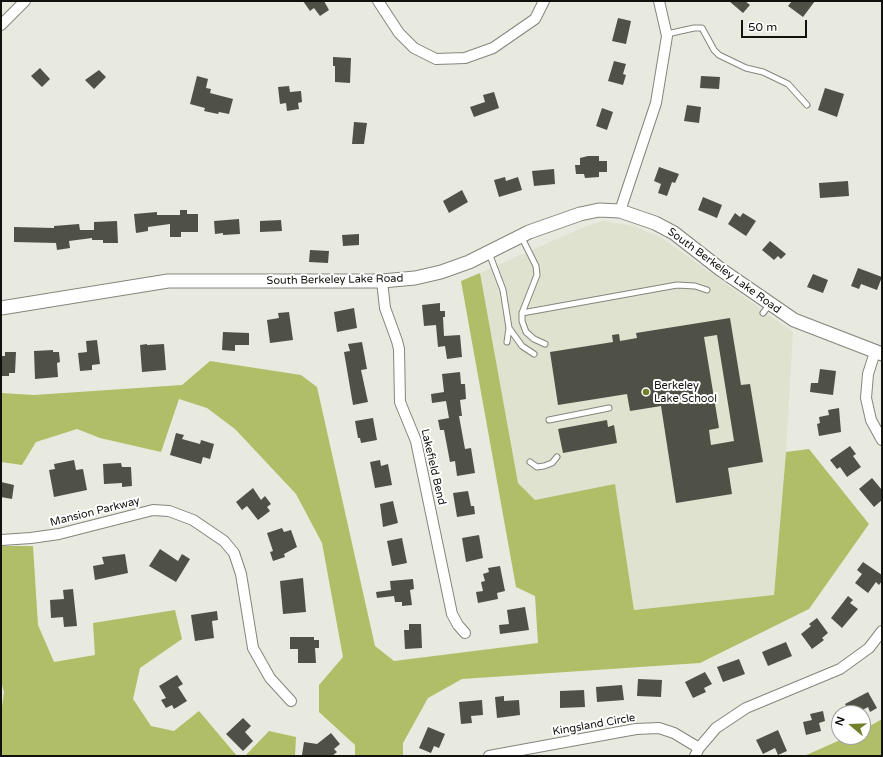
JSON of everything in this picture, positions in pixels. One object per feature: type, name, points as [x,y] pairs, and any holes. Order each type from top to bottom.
[{"type":"street","points":[[1,25],[25,1]]},
{"type":"street","points":[[378,1],[400,33],[414,48],[436,59],[465,58],[493,48],[535,19],[544,1]]},
{"type":"street","points":[[620,211],[656,103],[667,34],[659,1]]},
{"type":"street","name":"South Berkeley Lake Road","points":[[1,308],[168,280],[382,281],[415,278],[441,272],[489,253],[520,236],[580,214],[599,210],[620,211],[655,223],[674,233],[766,309],[879,353]]},
{"type":"street","name":"Lakefield Bend","points":[[382,281],[385,308],[399,349],[400,402],[416,441],[452,614],[458,625],[465,633]]},
{"type":"street","points":[[879,353],[868,374],[866,398],[871,420],[881,436]]},
{"type":"street","name":"Mansion Parkway","points":[[1,540],[59,534],[153,510],[169,512],[193,520],[224,541],[234,553],[241,574],[253,648],[270,678],[291,701]]},
{"type":"street","points":[[697,752],[716,728],[746,708],[840,669],[869,648],[882,631]]},
{"type":"street","name":"Kingsland Circle","points":[[489,756],[636,729],[664,730],[674,733],[697,752]]},
{"type":"lane","points":[[667,34],[694,28],[702,28],[714,50],[719,55],[746,68],[763,72],[788,84],[807,105]]},
{"type":"lane","points":[[520,236],[536,266],[537,276],[522,313],[522,321],[526,332],[534,339],[545,344]]},
{"type":"lane","points":[[489,253],[503,290],[509,328],[507,342]]},
{"type":"lane","points":[[522,313],[677,285],[695,286],[707,290]]},
{"type":"lane","points":[[509,328],[522,346],[534,354]]},
{"type":"lane","points":[[549,420],[609,408]]},
{"type":"lane","points":[[530,462],[537,467],[544,466],[552,463],[557,458]]},
{"type":"shaded area","name":"Berkeley Lake School","points":[[603,221],[634,226],[662,238],[793,332],[786,452],[774,595],[634,610],[615,485],[535,500],[518,483],[480,273],[584,227]]},
{"type":"green space","points":[[480,273],[518,483],[535,500],[615,484],[634,610],[774,595],[786,452],[809,449],[869,524],[809,609],[700,663],[462,679],[428,698],[403,743],[403,756],[355,756],[355,745],[319,712],[319,685],[343,657],[322,543],[296,494],[235,429],[207,408],[179,399],[161,452],[100,438],[77,429],[36,442],[22,465],[1,462],[1,393],[34,395],[182,385],[210,361],[301,375],[317,387],[375,646],[394,661],[538,643],[535,596],[516,587],[461,281]]},
{"type":"green space","points":[[1,546],[33,546],[38,625],[54,662],[95,655],[93,623],[175,610],[182,639],[140,668],[133,699],[151,726],[174,731],[199,711],[237,756],[1,756],[1,714],[4,692],[1,681]]},
{"type":"green space","points":[[882,719],[882,756],[804,756],[831,744],[871,745],[871,725]]},
{"type":"green space","points":[[269,731],[296,737],[295,756],[245,756]]},
{"type":"building","points":[[303,1],[324,1],[329,10],[320,16],[314,8],[310,11]]},
{"type":"building","points":[[729,1],[745,1],[750,5],[743,13]]},
{"type":"building","points":[[792,1],[815,1],[803,17],[788,6]]},
{"type":"building","points":[[618,18],[631,21],[626,44],[612,41]]},
{"type":"building","points":[[333,57],[351,58],[350,83],[335,82],[335,66],[333,66]]},
{"type":"building","points":[[614,61],[626,64],[623,74],[626,75],[623,85],[608,81]]},
{"type":"building","points":[[40,68],[50,79],[42,87],[31,76]]},
{"type":"building","points":[[99,70],[106,77],[94,89],[85,80]]},
{"type":"building","points":[[197,76],[208,79],[206,88],[211,89],[210,93],[233,99],[229,114],[219,112],[218,114],[204,111],[205,108],[190,104]]},
{"type":"building","points":[[701,76],[720,77],[719,89],[700,88]]},
{"type":"building","points":[[289,86],[290,92],[301,91],[302,102],[298,103],[299,109],[287,111],[286,103],[280,104],[278,87]]},
{"type":"building","points":[[825,88],[844,94],[837,117],[818,110]]},
{"type":"building","points":[[494,92],[499,108],[474,117],[470,107],[485,102],[483,95]]},
{"type":"building","points":[[687,105],[701,107],[699,123],[684,121]]},
{"type":"building","points":[[602,108],[613,112],[607,130],[596,126]]},
{"type":"building","points":[[354,122],[367,123],[364,144],[352,144]]},
{"type":"building","points":[[599,156],[599,161],[607,161],[607,172],[599,172],[599,177],[585,178],[584,174],[576,174],[575,165],[580,165],[580,158]]},
{"type":"building","points":[[659,167],[679,174],[675,183],[672,182],[667,196],[658,193],[661,184],[654,181]]},
{"type":"building","points":[[554,169],[555,184],[534,186],[532,171]]},
{"type":"building","points":[[505,177],[506,181],[518,177],[522,190],[499,197],[494,180]]},
{"type":"building","points":[[848,181],[849,196],[820,198],[819,183]]},
{"type":"building","points":[[462,190],[468,202],[449,213],[443,201]]},
{"type":"building","points":[[703,197],[722,205],[717,218],[698,210]]},
{"type":"building","points":[[180,210],[187,210],[187,214],[198,214],[198,232],[181,232],[181,237],[170,237],[170,224],[148,227],[148,231],[136,233],[134,214],[157,212],[157,215],[180,215]]},
{"type":"building","points":[[735,213],[740,217],[743,213],[756,221],[746,236],[728,224]]},
{"type":"building","points":[[239,219],[240,234],[215,234],[214,221]]},
{"type":"building","points":[[281,220],[282,231],[260,232],[260,221]]},
{"type":"building","points":[[117,221],[118,243],[103,243],[103,240],[92,240],[92,238],[69,241],[70,248],[57,250],[56,243],[14,242],[14,227],[54,228],[54,226],[79,224],[80,230],[94,230],[94,222]]},
{"type":"building","points":[[359,234],[359,245],[343,246],[342,235]]},
{"type":"building","points":[[770,241],[786,254],[781,259],[778,256],[774,260],[762,250]]},
{"type":"building","points":[[310,250],[329,251],[328,263],[309,262]]},
{"type":"building","points":[[858,268],[882,277],[877,290],[861,284],[859,289],[851,286]]},
{"type":"building","points":[[813,274],[828,280],[823,293],[807,287]]},
{"type":"building","points":[[440,303],[440,311],[445,311],[445,317],[443,317],[444,336],[460,335],[462,357],[447,359],[445,346],[438,347],[436,325],[424,326],[422,305]]},
{"type":"building","points":[[354,308],[357,328],[337,332],[334,312]]},
{"type":"building","points":[[289,312],[293,340],[270,343],[267,320],[279,318],[278,313]]},
{"type":"building","points":[[730,318],[741,385],[750,384],[763,462],[728,468],[732,494],[676,503],[661,406],[630,411],[627,394],[558,405],[550,352],[613,342],[612,335],[619,334],[620,341],[637,338],[636,333]],"holes":[[[717,335],[734,441],[711,445],[709,430],[719,428],[704,337]]]},
{"type":"building","points":[[223,332],[249,333],[249,345],[235,345],[235,351],[222,350]]},
{"type":"building","points":[[97,340],[100,364],[92,365],[92,370],[80,371],[78,353],[87,352],[86,341]]},
{"type":"building","points":[[362,342],[367,369],[361,370],[368,402],[353,405],[344,352],[350,351],[348,344]]},
{"type":"building","points":[[164,344],[166,370],[142,372],[140,345]]},
{"type":"building","points":[[53,350],[53,352],[59,352],[60,362],[57,363],[58,377],[35,379],[34,351]]},
{"type":"building","points":[[5,352],[16,352],[15,373],[9,373],[9,376],[1,376],[1,356],[5,356]]},
{"type":"building","points":[[820,369],[836,371],[833,395],[810,392],[811,383],[818,383]]},
{"type":"building","points":[[460,372],[461,384],[465,384],[466,399],[460,400],[462,416],[459,416],[465,449],[471,448],[475,473],[457,476],[455,461],[450,462],[444,430],[440,430],[438,420],[449,418],[446,401],[432,403],[431,394],[444,392],[442,374]]},
{"type":"building","points":[[839,408],[841,432],[819,436],[817,424],[820,423],[819,417],[829,415],[828,410]]},
{"type":"building","points":[[373,418],[377,440],[361,443],[360,438],[358,438],[355,421]]},
{"type":"building","points":[[607,420],[608,427],[614,425],[617,443],[563,453],[558,429]]},
{"type":"building","points":[[176,433],[184,435],[182,439],[200,444],[201,440],[214,444],[210,459],[203,457],[201,464],[170,455]]},
{"type":"building","points":[[850,446],[856,454],[853,456],[861,467],[847,477],[840,467],[837,469],[830,460]]},
{"type":"building","points":[[74,460],[76,470],[83,469],[87,490],[54,497],[49,470],[55,469],[54,464]]},
{"type":"building","points":[[380,460],[381,466],[388,464],[392,485],[375,488],[370,462]]},
{"type":"building","points":[[121,463],[122,467],[131,467],[132,486],[122,487],[122,483],[104,484],[103,464]]},
{"type":"building","points":[[872,478],[882,490],[882,500],[874,507],[859,489]]},
{"type":"building","points":[[1,482],[14,485],[12,499],[1,497]]},
{"type":"building","points":[[253,488],[261,500],[265,496],[271,504],[267,507],[270,511],[258,520],[247,506],[242,510],[236,502]]},
{"type":"building","points":[[468,491],[471,506],[474,506],[475,514],[457,517],[453,493]]},
{"type":"building","points":[[393,501],[398,523],[383,527],[380,504]]},
{"type":"building","points":[[282,528],[284,532],[291,530],[297,547],[284,554],[285,557],[273,561],[270,552],[273,551],[267,533]]},
{"type":"building","points":[[479,535],[483,558],[466,562],[462,538]]},
{"type":"building","points":[[402,538],[407,563],[392,566],[387,541]]},
{"type":"building","points":[[160,549],[178,561],[182,554],[190,559],[176,582],[149,566]]},
{"type":"building","points":[[125,554],[128,573],[95,580],[93,566],[104,564],[102,557]]},
{"type":"building","points":[[863,562],[882,575],[882,581],[879,585],[876,582],[868,593],[855,583],[862,574],[857,570]]},
{"type":"building","points":[[500,566],[505,591],[497,593],[498,599],[478,603],[476,592],[483,591],[481,582],[485,581],[483,574],[489,572],[488,568]]},
{"type":"building","points":[[303,578],[306,612],[283,614],[280,581]]},
{"type":"building","points":[[413,579],[414,589],[410,590],[412,605],[402,606],[402,602],[395,602],[394,596],[377,598],[376,592],[391,590],[390,581]]},
{"type":"building","points":[[73,589],[77,626],[64,627],[63,617],[51,618],[50,600],[64,599],[63,590]]},
{"type":"building","points":[[848,596],[853,600],[850,603],[858,609],[842,628],[831,618]]},
{"type":"building","points":[[525,607],[529,630],[500,634],[499,625],[509,624],[507,610]]},
{"type":"building","points":[[217,611],[218,620],[212,621],[214,638],[195,641],[191,615]]},
{"type":"building","points":[[817,618],[828,633],[822,638],[824,640],[812,649],[801,634],[811,626],[809,624]]},
{"type":"building","points":[[409,624],[421,624],[422,648],[405,649],[404,630],[409,630]]},
{"type":"building","points":[[290,637],[314,637],[314,640],[319,640],[319,648],[315,648],[316,663],[298,663],[298,649],[290,649]]},
{"type":"building","points":[[786,642],[792,656],[768,666],[762,652]]},
{"type":"building","points":[[739,659],[745,674],[723,682],[717,667]]},
{"type":"building","points":[[705,672],[712,684],[704,688],[706,692],[693,698],[685,682]]},
{"type":"building","points":[[177,675],[183,684],[178,687],[187,701],[174,709],[172,705],[166,708],[161,700],[166,698],[159,686]]},
{"type":"building","points":[[638,679],[662,680],[661,697],[637,696]]},
{"type":"building","points":[[622,685],[624,700],[597,702],[596,687]]},
{"type":"building","points":[[584,690],[585,707],[560,708],[560,691]]},
{"type":"building","points":[[868,692],[877,708],[871,711],[871,705],[845,704]]},
{"type":"building","points":[[504,696],[504,701],[519,700],[520,715],[497,718],[495,697]]},
{"type":"building","points":[[482,700],[483,715],[471,716],[472,723],[461,724],[459,702]]},
{"type":"building","points":[[823,711],[825,721],[819,723],[821,731],[806,735],[803,722],[812,720],[810,714]]},
{"type":"building","points":[[243,718],[251,726],[245,732],[253,741],[243,751],[226,734]]},
{"type":"building","points":[[428,727],[445,734],[439,748],[434,746],[431,753],[419,748]]},
{"type":"building","points":[[778,730],[787,751],[778,755],[775,748],[763,754],[756,740]]},
{"type":"building","points":[[331,733],[340,744],[334,749],[337,752],[332,756],[302,755],[304,742],[317,744]]},
{"type":"place","name":"Berkeley Lake School","points":[[646,392]]}]
